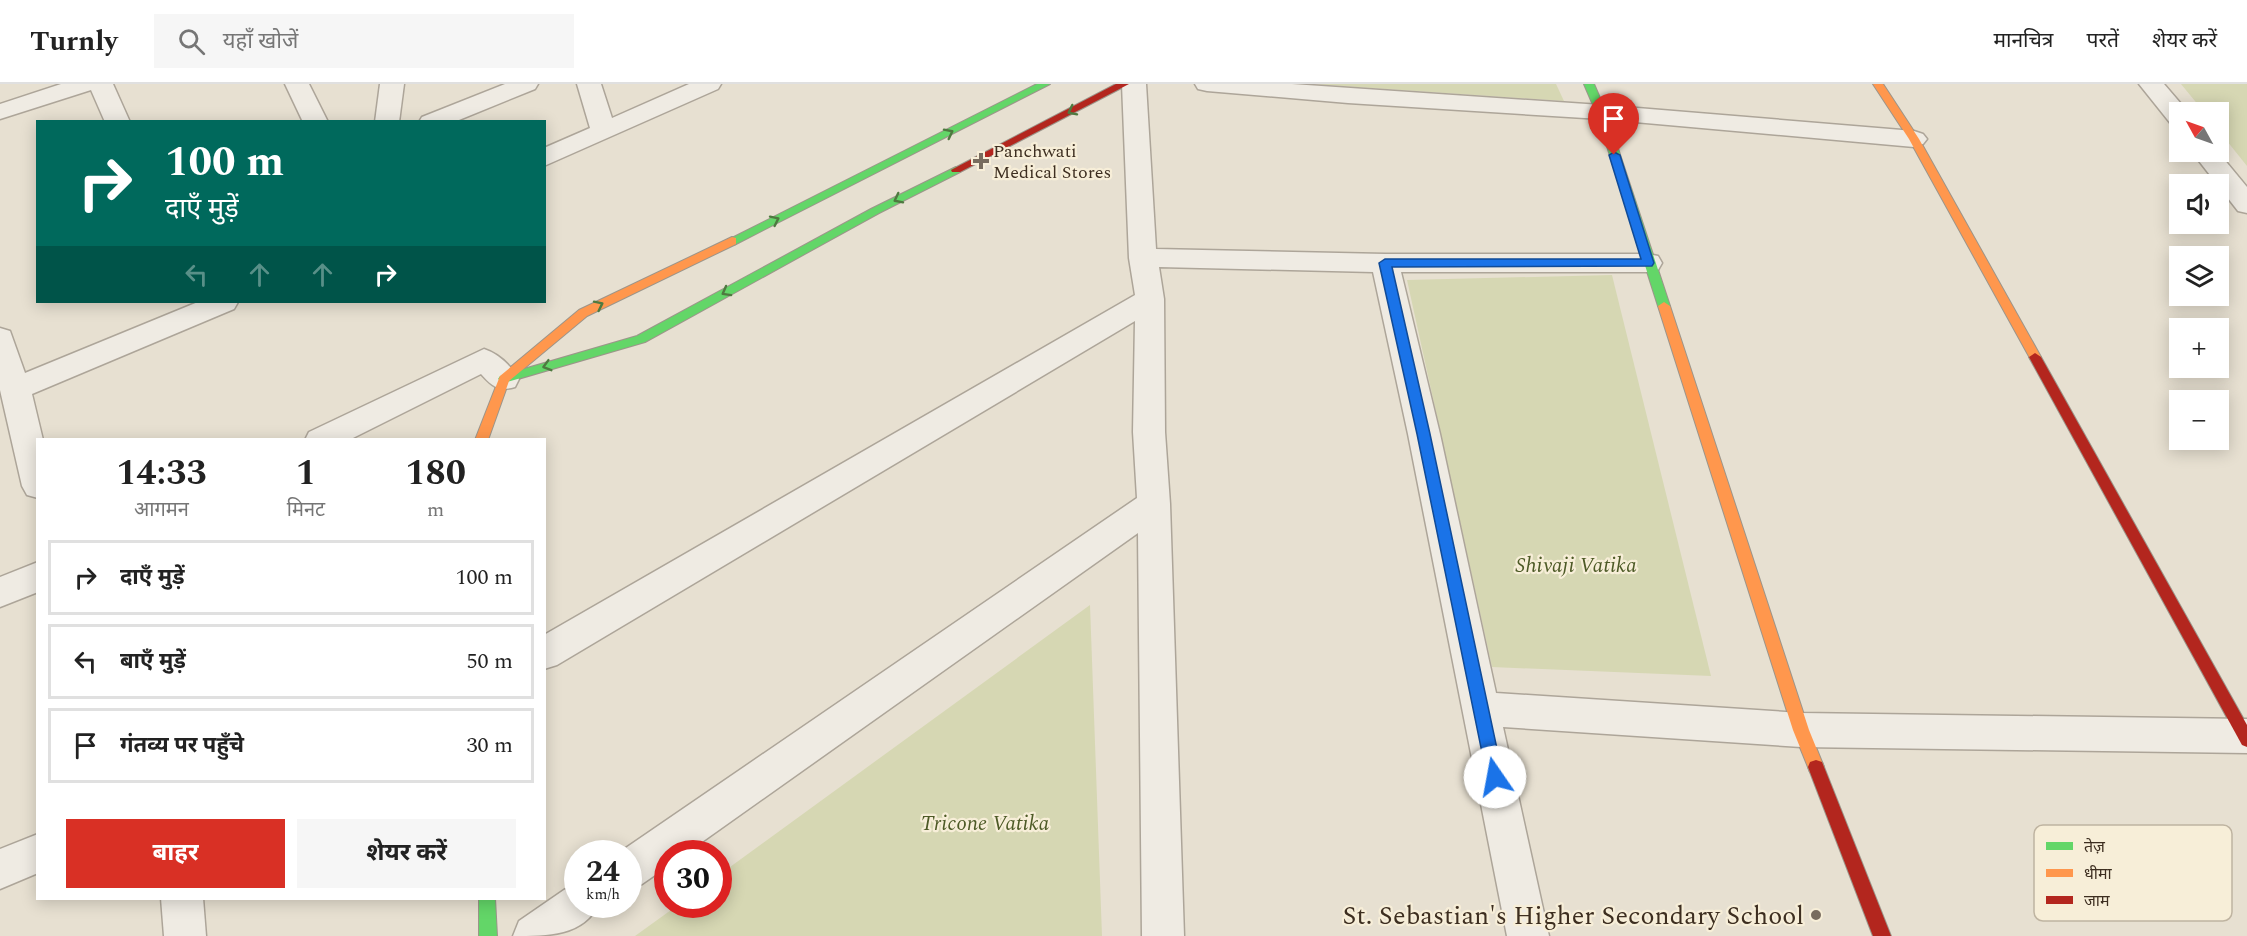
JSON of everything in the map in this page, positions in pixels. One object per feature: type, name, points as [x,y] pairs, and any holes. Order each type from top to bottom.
[{"type":"street","points":[[0,112],[85,84]]},
{"type":"street","points":[[101,84],[117,120]]},
{"type":"street","points":[[297,84],[315,120]]},
{"type":"street","points":[[387,120],[392,84]]},
{"type":"street","points":[[436,120],[526,84]]},
{"type":"street","points":[[589,84],[604,132]]},
{"type":"street","points":[[546,157],[709,84]]},
{"type":"street","points":[[482,438],[504,379],[583,313],[842,187],[1045,84]]},
{"type":"street","points":[[504,379],[641,339],[874,211],[1124,84]]},
{"type":"street","points":[[1134,84],[1143,258],[1150,299],[1149,432],[1154,504],[1163,936]]},
{"type":"street","points":[[1207,84],[1348,96],[1601,112],[1914,139]]},
{"type":"street","points":[[1589,84],[1601,112],[1801,730],[1882,936]]},
{"type":"street","points":[[1481,709],[1801,730],[2246,737],[1914,139],[1878,84]]},
{"type":"street","points":[[2151,84],[2169,106]]},
{"type":"street","points":[[2213,162],[2247,205]]},
{"type":"street","points":[[1143,258],[1385,263],[1648,263]]},
{"type":"street","points":[[1385,263],[1528,936]]},
{"type":"street","points":[[546,653],[1150,299]]},
{"type":"street","points":[[15,389],[208,305]]},
{"type":"street","points":[[0,338],[36,478]]},
{"type":"street","points":[[324,438],[484,360],[504,379]]},
{"type":"street","points":[[642,860],[1154,504]]},
{"type":"street","points":[[0,592],[36,577]]},
{"type":"street","points":[[0,869],[36,854]]},
{"type":"street","points":[[182,900],[185,936]]},
{"type":"street","points":[[487,900],[489,936]]},
{"type":"street","points":[[534,936],[564,915]]},
{"type":"green space","points":[[1313,84],[1556,84],[1564,101]]},
{"type":"green space","points":[[2181,84],[2247,84],[2247,166],[2229,144],[2229,102],[2196,102]]},
{"type":"green space","name":"Shivaji Vatika","points":[[1612,275],[1711,676],[1492,667],[1407,280]]},
{"type":"green space","name":"Tricone Vatika","points":[[1090,605],[1102,936],[635,936],[660,918],[732,918],[732,866]]},
{"type":"traffic: fast","points":[[732,241],[1045,84]]},
{"type":"traffic: fast","points":[[1589,84],[1601,112],[1664,306]]},
{"type":"traffic: fast","points":[[504,379],[641,339],[875,211],[956,170]]},
{"type":"traffic: fast","points":[[487,900],[488,936]]},
{"type":"traffic: slow","points":[[1878,84],[1914,139],[2035,357]]},
{"type":"traffic: slow","points":[[482,438],[504,379],[583,313],[732,241]]},
{"type":"traffic: slow","points":[[1664,306],[1801,730],[1816,767]]},
{"type":"traffic: jam","points":[[956,170],[1124,84]]},
{"type":"traffic: jam","points":[[2035,357],[2247,740]]},
{"type":"traffic: jam","points":[[1816,767],[1882,936]]},
{"type":"place","name":"Panchwati Medical Stores","points":[[981,161]]},
{"type":"place","name":"St. Sebastian's Higher Secondary School","points":[[1816,915]]},
{"type":"route","points":[[1495,777],[1424,434],[1385,263],[1648,263],[1614,155]]}]
